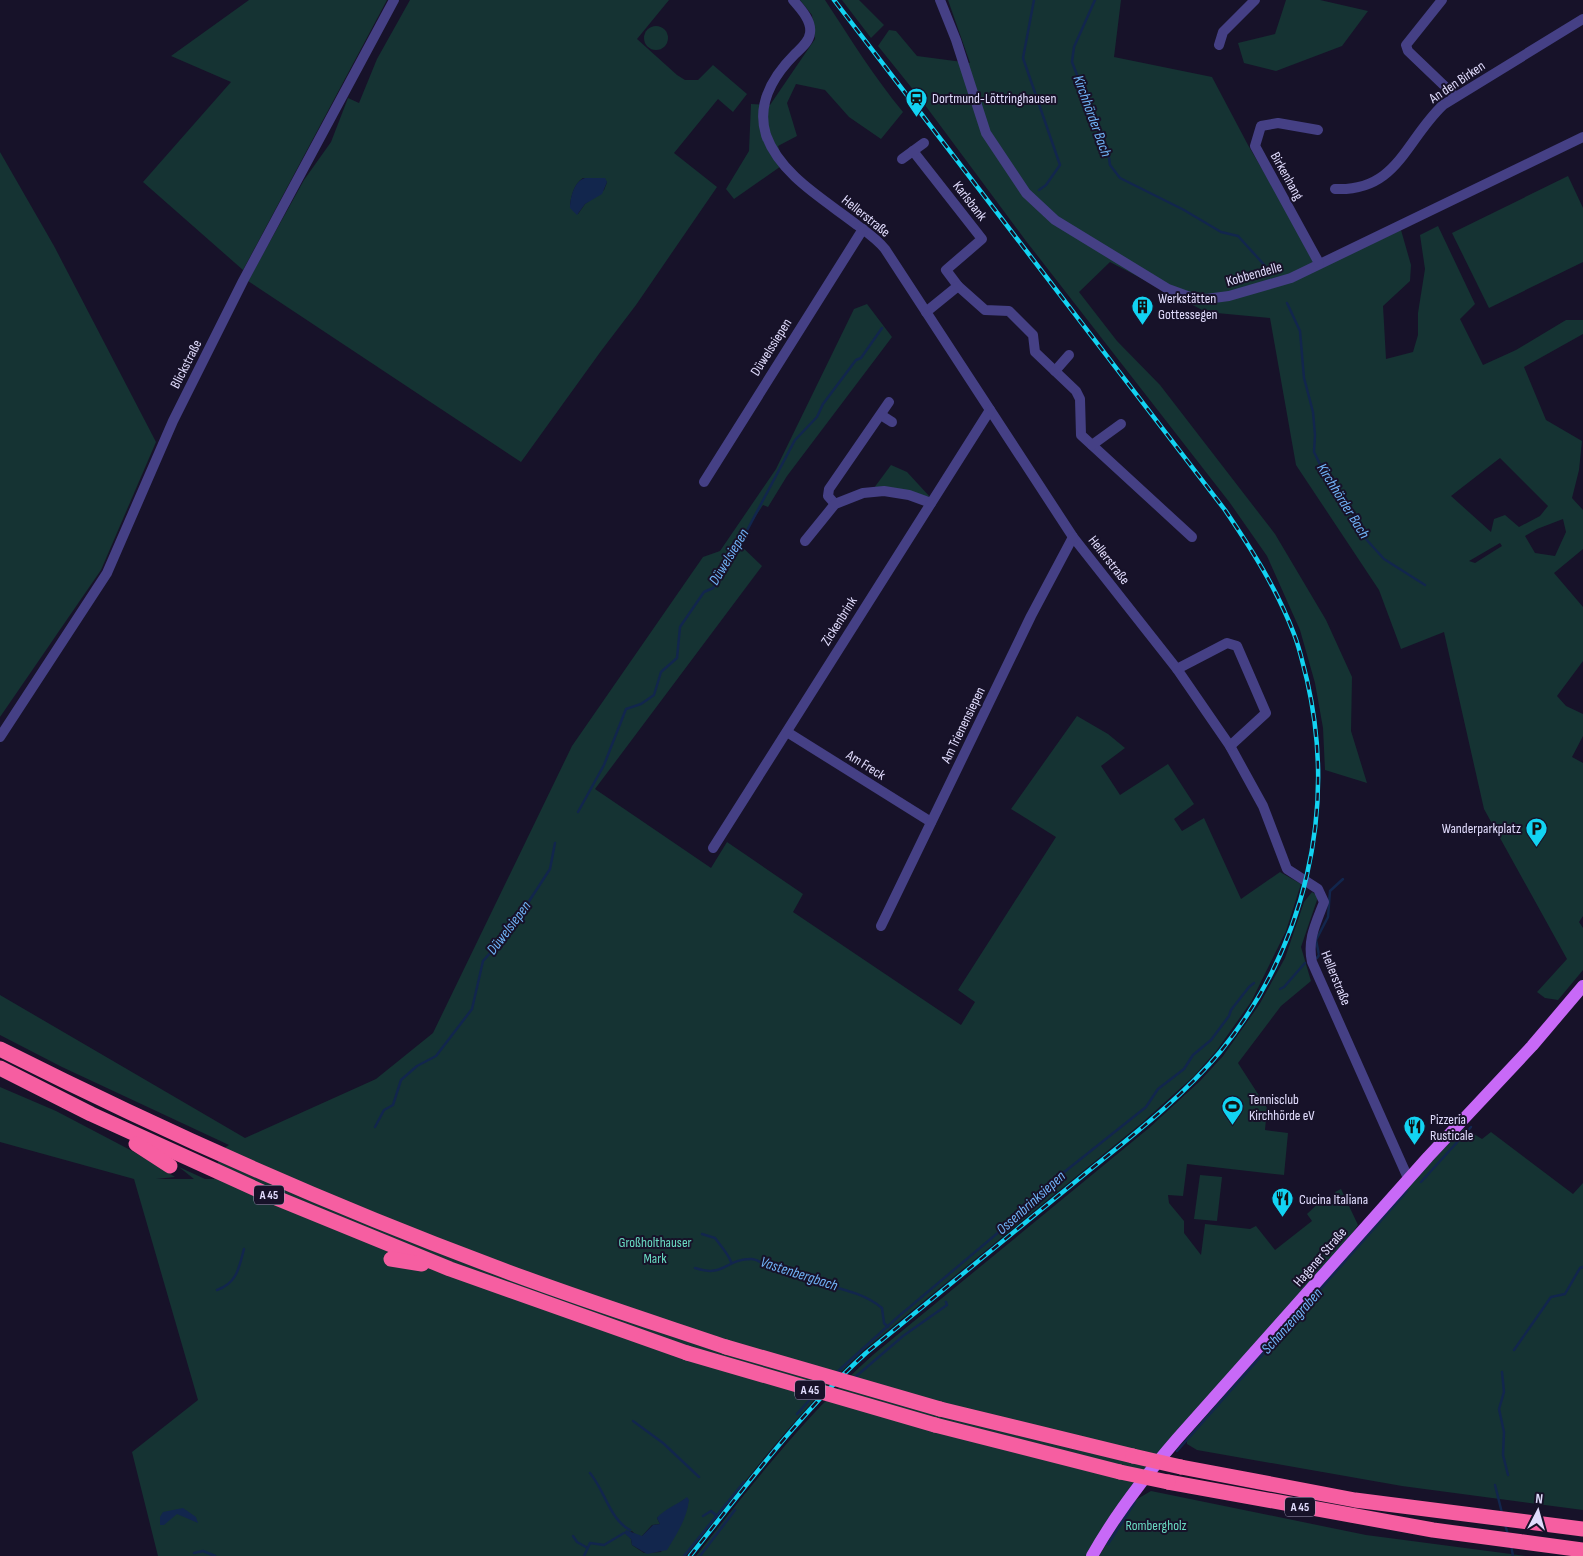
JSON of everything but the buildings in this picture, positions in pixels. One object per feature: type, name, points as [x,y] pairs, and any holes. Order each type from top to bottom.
[{"type":"highway","name":"A 45","points":[[0,1049],[164,1128],[344,1208],[497,1268],[693,1336],[804,1371],[940,1409],[1181,1467],[1355,1500],[1576,1528]]},
{"type":"highway","name":"A 45","points":[[0,1068],[91,1114],[252,1188],[450,1269],[687,1353],[935,1426],[1120,1472],[1433,1530],[1583,1550]]},
{"type":"highway","points":[[91,1114],[170,1166]]},
{"type":"highway","points":[[164,1128],[219,1144]]},
{"type":"highway","points":[[467,1247],[497,1268]]},
{"type":"highway","points":[[391,1259],[450,1269]]},
{"type":"main road","name":"Hagener Straße","points":[[1092,1556],[1136,1486],[1408,1178],[1532,1046],[1583,986]]},
{"type":"street","name":"Blickstraße","points":[[0,737],[107,573],[177,412],[243,281],[394,0]]},
{"type":"street","name":"Hellerstraße","points":[[793,0],[807,18],[811,33],[808,40],[777,73],[767,92],[764,109],[766,134],[785,167],[882,245],[1074,537],[1177,670],[1230,746],[1263,806],[1287,869],[1314,885],[1321,893],[1324,902],[1310,943],[1312,962],[1408,1178]]},
{"type":"street","name":"Kobbendelle","points":[[940,0],[956,40],[986,134],[1026,193],[1055,220],[1168,289],[1199,298],[1229,296],[1292,278],[1583,137]]},
{"type":"street","points":[[1219,45],[1223,32],[1255,0]]},
{"type":"street","points":[[1442,0],[1406,45],[1408,51],[1455,96]]},
{"type":"street","name":"An den Birken","points":[[1335,189],[1362,187],[1390,173],[1431,116],[1455,96],[1583,19]]},
{"type":"street","name":"Birkenhang","points":[[1318,130],[1278,123],[1261,126],[1255,146],[1319,264]]},
{"type":"street","points":[[902,159],[924,142]]},
{"type":"street","name":"Karlsbank","points":[[913,151],[982,239],[946,270],[958,286],[985,310],[1009,311],[1033,335],[1035,352],[1076,391],[1080,399],[1081,435],[1192,536]]},
{"type":"street","name":"Düwelssiepen","points":[[704,482],[863,230]]},
{"type":"street","points":[[926,312],[958,286]]},
{"type":"street","points":[[1055,370],[1069,355]]},
{"type":"street","points":[[835,504],[828,496],[829,488],[889,402]]},
{"type":"street","name":"Zickenbrink","points":[[713,848],[990,410]]},
{"type":"street","points":[[881,415],[892,422]]},
{"type":"street","points":[[1092,445],[1121,424]]},
{"type":"street","points":[[804,541],[819,520],[835,504],[863,493],[884,491],[909,495],[932,503]]},
{"type":"street","name":"Am Trienensiepen","points":[[881,926],[1031,616],[1074,537]]},
{"type":"street","points":[[1177,670],[1227,643],[1237,646],[1266,713],[1230,746]]},
{"type":"street","name":"Am Freck","points":[[787,732],[931,822]]},
{"type":"green space","points":[[249,0],[387,0],[243,270],[143,182],[231,82],[171,56]]},
{"type":"green space","points":[[410,0],[669,0],[637,39],[685,80],[698,80],[713,65],[747,94],[733,112],[718,99],[674,153],[717,187],[636,305],[521,462],[248,281],[304,180],[331,142],[348,98],[359,103],[377,59]],"holes":[[[583,178],[603,178],[607,182],[604,190],[585,204],[578,214],[570,206],[572,194],[577,184]]]},
{"type":"green space","points":[[800,0],[825,0],[872,71],[903,112],[881,139],[849,117],[825,90],[796,84],[787,103],[797,136],[778,146],[784,164],[734,199],[726,189],[749,151],[751,104],[770,105],[815,39],[812,15]]},
{"type":"green space","points":[[842,0],[859,0],[884,25],[871,38]]},
{"type":"green space","points":[[948,0],[1121,0],[1114,57],[1212,77],[1248,145],[1320,268],[1401,230],[1411,265],[1410,281],[1383,306],[1386,359],[1413,352],[1418,335],[1418,313],[1425,269],[1420,235],[1438,226],[1475,304],[1460,319],[1483,365],[1516,350],[1566,320],[1583,320],[1583,334],[1524,367],[1546,420],[1582,441],[1579,470],[1572,498],[1583,510],[1583,549],[1554,573],[1583,607],[1583,661],[1557,696],[1566,706],[1583,714],[1583,736],[1572,757],[1583,763],[1583,916],[1579,922],[1583,928],[1583,970],[1558,1000],[1545,998],[1537,992],[1567,959],[1484,809],[1444,632],[1401,649],[1379,590],[1296,465],[1270,318],[1206,312],[1110,262],[1079,292],[1117,341],[1160,385],[1275,534],[1326,620],[1352,677],[1351,731],[1367,783],[1325,770],[1323,728],[1315,683],[1300,630],[1267,556],[1230,503],[1026,241],[919,97],[878,46],[889,30],[896,31],[917,56],[970,63]],"holes":[[[1500,458],[1548,506],[1540,516],[1519,527],[1505,515],[1494,519],[1491,532],[1451,496]],[[1563,519],[1566,532],[1555,556],[1535,553],[1525,536]],[[1500,543],[1502,546],[1475,563],[1469,561]]]},
{"type":"green space","points":[[1286,0],[1320,0],[1368,11],[1342,46],[1276,71],[1244,63],[1238,43],[1275,34]]},
{"type":"green space","points":[[656,26],[664,30],[668,38],[664,46],[656,50],[648,46],[644,38],[648,30]]},
{"type":"green space","points":[[0,152],[54,246],[156,442],[101,570],[0,717]]},
{"type":"green space","points":[[1568,176],[1583,208],[1583,262],[1489,308],[1452,233]]},
{"type":"green space","name":"Großholthauser Mark","points":[[867,304],[892,337],[787,476],[768,507],[763,505],[738,543],[762,566],[595,789],[711,868],[727,842],[803,894],[793,912],[961,1025],[975,1002],[958,990],[1056,837],[1011,809],[1077,716],[1108,734],[1125,748],[1101,766],[1120,795],[1168,764],[1194,804],[1174,819],[1182,831],[1204,818],[1241,899],[1280,872],[1301,884],[1286,931],[1251,1002],[1217,1050],[1194,1076],[1143,1122],[864,1350],[839,1374],[771,1450],[686,1556],[158,1556],[132,1452],[198,1400],[134,1179],[0,1142],[0,1087],[56,1111],[136,1153],[175,1177],[156,1179],[194,1179],[179,1167],[205,1179],[214,1179],[221,1150],[229,1145],[62,1067],[0,1035],[0,995],[245,1138],[376,1079],[433,1033],[572,746],[703,557],[720,551],[776,469],[854,309]],"holes":[[[685,1499],[661,1552],[644,1553],[632,1545],[631,1539],[627,1534],[632,1531],[638,1537],[642,1536],[652,1525],[660,1524],[657,1518]]]},
{"type":"green space","points":[[891,465],[907,472],[930,497],[874,488]]},
{"type":"green space","points":[[1312,892],[1317,895],[1317,900],[1301,947],[1311,981],[1281,1006],[1238,1063],[1267,1108],[1265,1130],[1288,1133],[1284,1175],[1187,1164],[1183,1196],[1168,1195],[1169,1203],[1184,1221],[1184,1233],[1201,1255],[1205,1224],[1250,1229],[1256,1226],[1275,1250],[1312,1221],[1307,1214],[1324,1198],[1329,1204],[1338,1197],[1335,1192],[1341,1189],[1358,1225],[1323,1277],[1177,1439],[1092,1556],[696,1556],[780,1451],[849,1377],[874,1354],[1149,1128],[1200,1081],[1223,1056],[1259,1005],[1285,958],[1304,902]]},
{"type":"green space","points":[[1464,1128],[1482,1139],[1491,1132],[1573,1194],[1583,1183],[1583,1510],[1402,1486],[1197,1450],[1187,1444],[1187,1438],[1400,1194]]},
{"type":"green space","points":[[1200,1175],[1222,1177],[1217,1221],[1194,1219]]},
{"type":"green space","name":"Rombergholz","points":[[1151,1491],[1366,1535],[1526,1556],[1099,1556],[1132,1502]]},
{"type":"water","points":[[585,178],[605,178],[607,182],[602,194],[585,204],[577,215],[570,208],[573,190]]},
{"type":"water","points":[[687,1497],[689,1500],[684,1520],[667,1550],[647,1554],[632,1545],[631,1539],[624,1533],[626,1530],[642,1536],[653,1525],[660,1524],[657,1518],[660,1515]]},
{"type":"water","points":[[183,1508],[196,1517],[198,1523],[177,1514],[164,1525],[160,1525],[160,1517],[163,1512]]},
{"type":"waterway","name":"Düwelsiepen","points":[[1034,0],[1023,58],[1060,165],[1046,185],[1039,190]]},
{"type":"waterway","name":"Kirchhörder Bach","points":[[1095,0],[1074,47],[1072,62],[1110,165],[1120,178],[1184,210],[1221,232],[1238,236],[1267,268]]},
{"type":"waterway","name":"Kirchhörder Bach","points":[[1287,303],[1300,331],[1304,378],[1313,412],[1314,452],[1331,487],[1344,495],[1365,538],[1384,559],[1425,585]]},
{"type":"waterway","name":"Düwelsiepen","points":[[578,812],[604,765],[626,709],[641,704],[654,695],[661,672],[677,658],[680,627],[704,592],[713,588],[743,538],[795,440],[817,417],[823,404],[856,360],[861,358],[882,328]]},
{"type":"waterway","name":"Düwelsiepen","points":[[375,1127],[384,1110],[393,1105],[401,1080],[417,1066],[436,1056],[472,1009],[483,961],[509,932],[550,869],[555,843]]},
{"type":"waterway","name":"Ossenbrinksiepen","points":[[1317,958],[1319,955],[1316,940],[1328,917],[1330,891],[1343,879]]},
{"type":"waterway","name":"Ossenbrinksiepen","points":[[1280,989],[1305,963]]},
{"type":"waterway","name":"Ossenbrinksiepen","points":[[836,1373],[899,1316],[1037,1200],[1058,1177],[1146,1107],[1158,1089],[1184,1069],[1193,1055],[1211,1040],[1229,1016],[1231,1010],[1254,983]]},
{"type":"waterway","name":"Schanzengraben","points":[[1421,1182],[1471,1127]]},
{"type":"waterway","name":"Schanzengraben","points":[[1177,1451],[1407,1191]]},
{"type":"waterway","points":[[702,1234],[715,1238],[731,1262]]},
{"type":"waterway","name":"Düwelsiepen","points":[[217,1290],[233,1279],[239,1268],[244,1249]]},
{"type":"waterway","name":"Vastenbergbach","points":[[695,1268],[712,1271],[742,1260],[756,1260],[773,1267],[807,1276],[819,1283],[852,1292],[868,1299],[882,1308],[884,1323],[888,1327]]},
{"type":"waterway","points":[[1514,1350],[1551,1297],[1565,1294],[1580,1268],[1583,1267]]},
{"type":"waterway","points":[[853,1379],[903,1336],[947,1305],[946,1302]]},
{"type":"waterway","points":[[1502,1372],[1504,1392],[1499,1409],[1504,1432],[1503,1455],[1508,1475]]},
{"type":"waterway","name":"Ossenbrinksiepen","points":[[797,1414],[814,1395]]},
{"type":"waterway","points":[[633,1421],[663,1443],[699,1477]]},
{"type":"waterway","points":[[590,1473],[617,1519],[630,1530]]},
{"type":"waterway","name":"Ossenbrinksiepen","points":[[684,1556],[744,1482]]},
{"type":"waterway","points":[[1495,1485],[1502,1513]]},
{"type":"waterway","name":"Schanzengraben","points":[[1108,1544],[1135,1502]]},
{"type":"waterway","points":[[700,1556],[735,1510]]},
{"type":"waterway","points":[[703,1516],[711,1511],[717,1516]]},
{"type":"waterway","points":[[1505,1524],[1508,1535]]},
{"type":"waterway","points":[[584,1556],[590,1543],[604,1545],[624,1533]]},
{"type":"waterway","points":[[573,1536],[577,1542],[586,1547]]},
{"type":"waterway","points":[[1511,1545],[1513,1556]]},
{"type":"waterway","points":[[194,1553],[203,1551],[215,1556]]},
{"type":"railway","points":[[690,1556],[796,1425],[866,1353],[1169,1104],[1187,1088],[1220,1052],[1249,1012],[1274,968],[1293,923],[1307,876],[1315,828],[1318,779],[1315,729],[1307,680],[1294,634],[1280,601],[1263,570],[1225,510],[834,0]]},
{"type":"place","name":"Dortmund-Löttringhausen","points":[[916,117]]},
{"type":"place","name":"Werkstätten Gottessegen","points":[[1142,325]]},
{"type":"place","name":"Wanderparkplatz","points":[[1537,847]]},
{"type":"place","name":"Tennisclub Kirchhörde eV","points":[[1233,1126]]},
{"type":"place","name":"Pizzeria Rusticale","points":[[1414,1146]]},
{"type":"place","name":"Cucina Italiana","points":[[1283,1218]]}]
